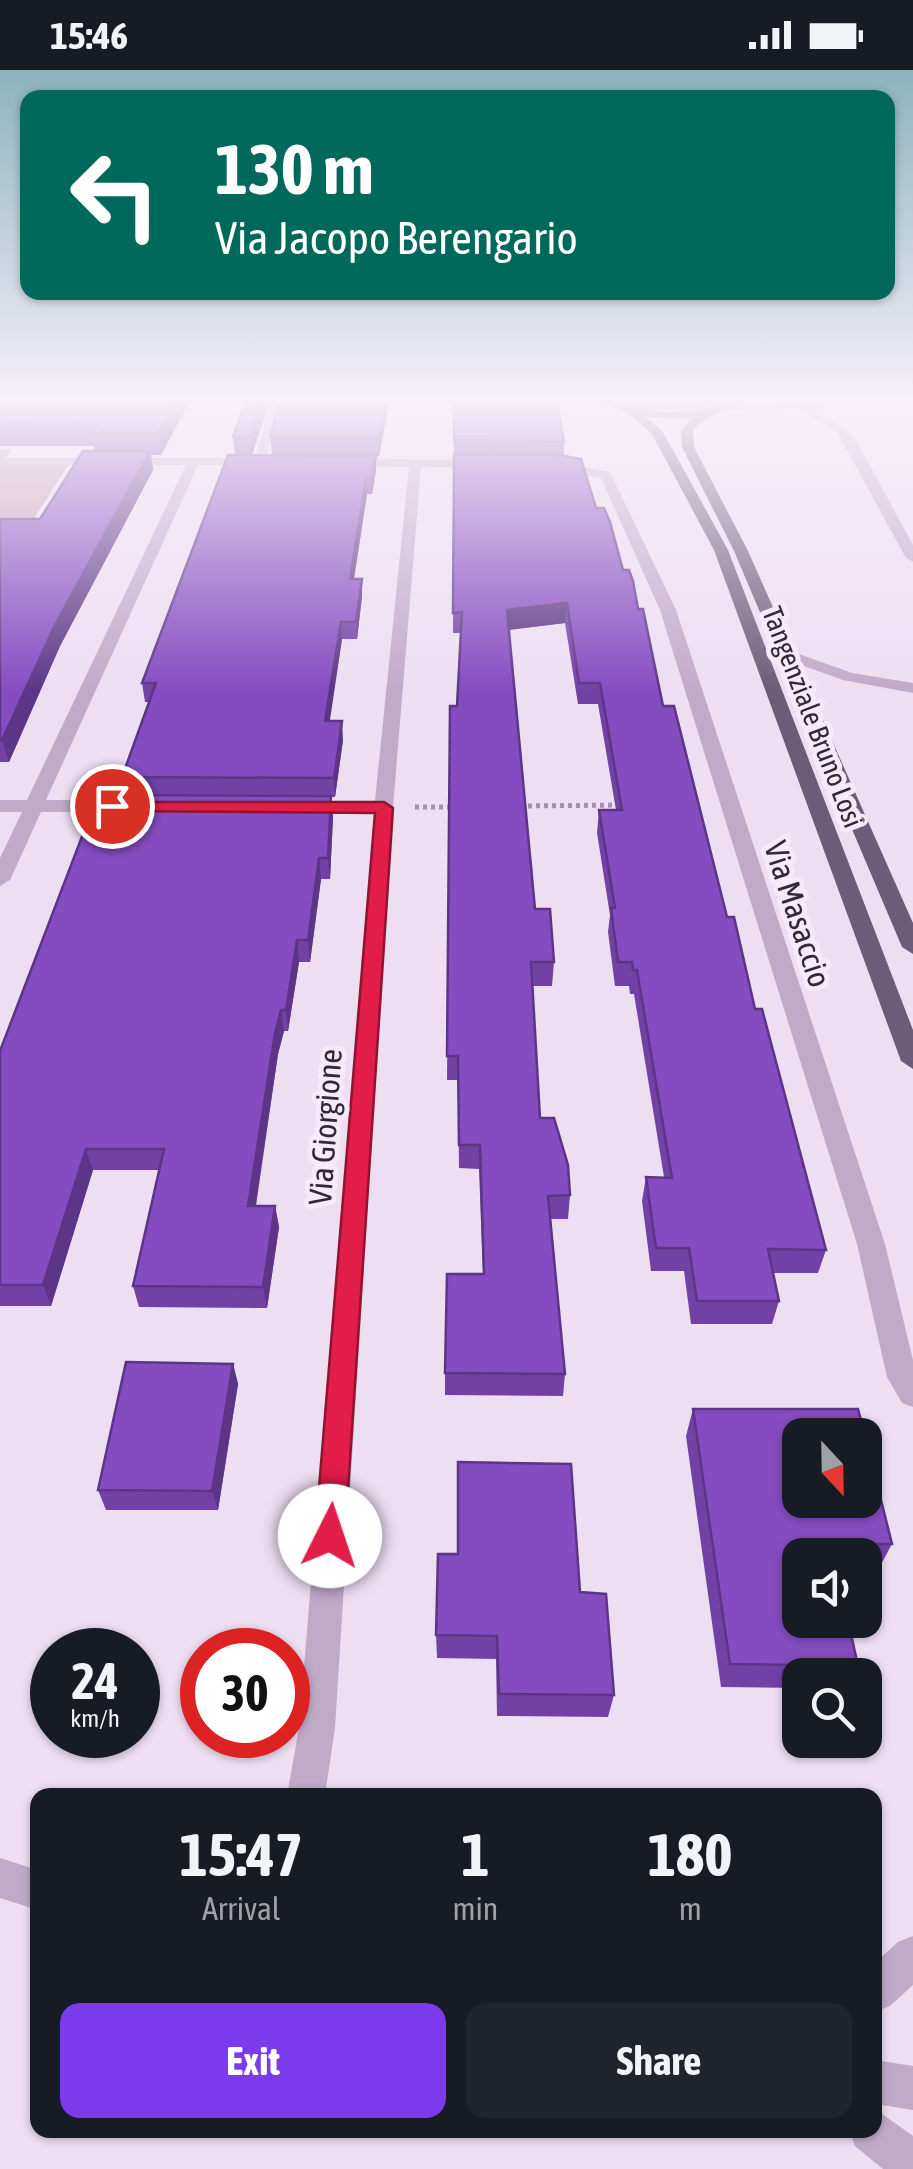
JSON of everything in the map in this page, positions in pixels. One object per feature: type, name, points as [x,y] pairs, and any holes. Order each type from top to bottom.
[{"type":"main road","name":"Tangenziale Bruno Losi","points":[[691,495],[721,550],[913,1062]]},
{"type":"main road","name":"Tangenziale Bruno Losi","points":[[712,495],[741,551],[913,947]]},
{"type":"street","points":[[0,880],[178,495]]},
{"type":"street","name":"Via Giorgione","points":[[307,1788],[317,1728],[384,808],[411,495]]},
{"type":"street","name":"Via Masaccio","points":[[618,495],[668,610],[871,1244],[902,1377],[913,1394]]},
{"type":"street","points":[[880,495],[913,558]]},
{"type":"street","points":[[785,654],[848,677],[913,688]]},
{"type":"street","points":[[0,806],[171,806]]},
{"type":"street","points":[[287,807],[384,808]]},
{"type":"street","points":[[0,1878],[30,1887]]},
{"type":"street","points":[[882,1985],[913,1957]]},
{"type":"street","points":[[882,2083],[913,2088]]},
{"type":"street","points":[[881,2138],[913,2165]]},
{"type":"path","points":[[518,806],[632,805]]},
{"type":"path","points":[[384,808],[460,806]]},
{"type":"shaded area","points":[[0,495],[49,495],[25,532],[0,532]]},
{"type":"building","points":[[55,495],[126,495],[55,625],[0,740],[0,519],[40,519]]},
{"type":"building","points":[[213,495],[363,495],[350,579],[362,579],[356,622],[341,622],[325,721],[342,721],[334,778],[122,777],[156,683],[142,683]]},
{"type":"building","points":[[454,495],[592,495],[596,508],[604,508],[623,570],[629,570],[633,581],[638,609],[643,609],[663,706],[674,706],[727,917],[734,917],[755,1009],[762,1009],[826,1250],[768,1249],[779,1301],[697,1301],[689,1248],[656,1248],[646,1177],[672,1178],[637,970],[633,970],[632,962],[618,962],[611,908],[615,908],[599,810],[622,810],[600,683],[579,683],[567,603],[507,610],[535,909],[550,909],[554,962],[531,962],[540,1118],[554,1118],[568,1165],[570,1195],[548,1196],[565,1374],[445,1373],[447,1274],[484,1274],[480,1145],[459,1145],[458,1056],[447,1056],[450,706],[457,706],[462,612],[453,613]]},
{"type":"building","points":[[115,795],[331,796],[328,858],[319,858],[308,940],[297,940],[286,1010],[281,1010],[275,1033],[248,1206],[275,1206],[263,1287],[133,1286],[164,1149],[86,1149],[43,1285],[0,1285],[0,1051],[91,813],[108,813]]},
{"type":"building","points":[[126,1362],[233,1364],[212,1491],[98,1490]]},
{"type":"building","points":[[693,1409],[858,1409],[860,1418],[782,1418],[782,1518],[882,1518],[882,1504],[892,1544],[882,1544],[882,1538],[782,1538],[782,1638],[852,1638],[856,1658],[782,1658],[782,1665],[730,1664]]},
{"type":"building","points":[[458,1462],[571,1464],[580,1592],[606,1594],[614,1695],[499,1694],[497,1636],[436,1635],[438,1554],[458,1554]]},
{"type":"route","points":[[112,806],[384,808],[330,1536]]}]
